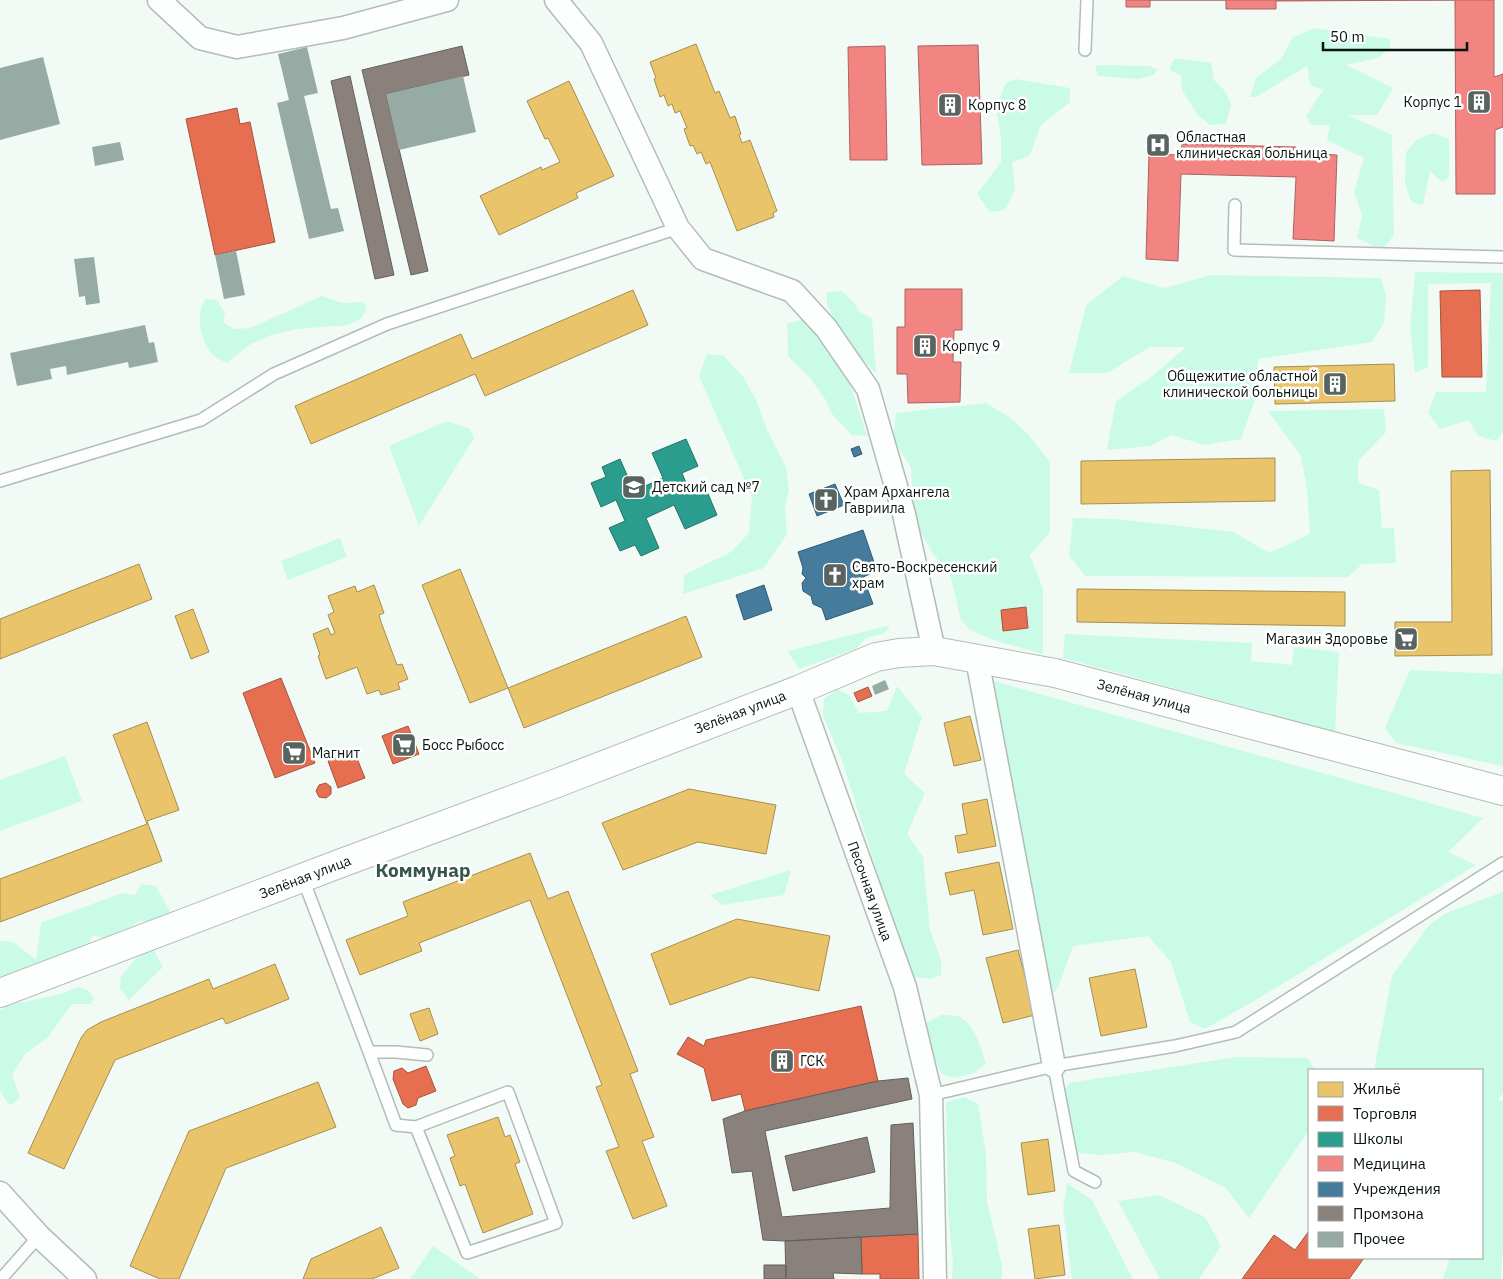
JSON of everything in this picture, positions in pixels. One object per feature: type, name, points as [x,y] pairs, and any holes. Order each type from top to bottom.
[{"type":"street","points":[[159,0],[200,38],[237,47],[343,28],[447,0]]},
{"type":"street","points":[[556,0],[590,43],[678,228],[703,259],[792,291],[826,328],[868,389],[904,514],[934,650]]},
{"type":"street","name":"Зелёная улица","points":[[0,993],[798,690],[876,657],[899,653],[934,650],[977,660],[1055,673],[1503,791]]},
{"type":"street","points":[[977,660],[1054,1066]]},
{"type":"street","name":"Песочная улица","points":[[798,690],[905,988],[931,1095],[935,1279]]},
{"type":"street","points":[[0,1193],[39,1236],[85,1279]]},
{"type":"lane","points":[[1085,50],[1087,0]]},
{"type":"lane","points":[[1235,205],[1234,250],[1503,257]]},
{"type":"lane","points":[[0,481],[201,420],[274,374],[387,324],[678,228]]},
{"type":"lane","points":[[931,1095],[1054,1066],[1175,1046],[1236,1032],[1503,862]]},
{"type":"lane","points":[[303,878],[396,1125],[416,1127],[508,1092],[556,1223],[467,1253],[416,1127]]},
{"type":"lane","points":[[368,1052],[427,1055]]},
{"type":"lane","points":[[1054,1066],[1074,1171],[1095,1182]]},
{"type":"lane","points":[[2,1279],[39,1236]]},
{"type":"green space","points":[[1314,28],[1390,39],[1390,48],[1378,58],[1346,65],[1393,88],[1377,115],[1348,115],[1392,135],[1394,235],[1382,250],[1357,238],[1362,215],[1354,192],[1364,158],[1327,140],[1330,125],[1311,125],[1306,116],[1323,90],[1310,85],[1307,66],[1256,97],[1250,97],[1256,78],[1281,59],[1293,37]]},
{"type":"green space","points":[[1175,58],[1211,63],[1214,80],[1226,92],[1231,105],[1226,124],[1210,125],[1197,114],[1182,90],[1181,75],[1169,70]]},
{"type":"green space","points":[[1098,65],[1149,66],[1158,70],[1152,76],[1137,79],[1098,76],[1095,67]]},
{"type":"green space","points":[[1016,79],[1070,88],[1070,102],[1041,125],[1030,155],[1012,163],[1015,189],[1005,210],[990,212],[977,194],[1001,162],[1001,139],[996,107],[1006,83]]},
{"type":"green space","points":[[1433,133],[1449,139],[1449,177],[1442,182],[1430,171],[1423,205],[1411,202],[1405,183],[1406,152],[1416,140]]},
{"type":"green space","points":[[1415,272],[1503,273],[1503,433],[1496,441],[1478,436],[1469,420],[1440,429],[1428,413],[1436,392],[1486,392],[1491,283],[1428,284],[1428,367],[1415,373],[1410,328]]},
{"type":"green space","points":[[1212,275],[1381,278],[1386,296],[1384,323],[1372,342],[1258,359],[1257,394],[1241,439],[1205,445],[1171,435],[1151,446],[1107,450],[1116,401],[1150,378],[1186,347],[1150,347],[1107,373],[1069,373],[1086,305],[1123,276],[1164,288]]},
{"type":"green space","points":[[842,291],[856,305],[857,310],[872,319],[876,373],[844,341],[827,304],[827,292]]},
{"type":"green space","points":[[322,296],[342,303],[362,302],[367,306],[362,318],[349,325],[298,329],[271,335],[249,345],[227,363],[213,355],[202,336],[200,312],[205,299],[217,300],[225,313],[223,322],[234,329],[250,328]]},
{"type":"green space","points":[[809,318],[846,371],[867,436],[852,435],[832,414],[825,399],[810,378],[788,356],[787,324]]},
{"type":"green space","points":[[707,354],[724,356],[744,378],[786,467],[789,490],[785,508],[787,534],[764,568],[683,594],[684,575],[731,552],[749,533],[752,497],[699,376]]},
{"type":"green space","points":[[986,403],[1012,419],[1028,434],[1050,462],[1050,532],[1030,555],[1043,589],[1043,654],[996,641],[970,630],[961,620],[950,574],[933,554],[914,520],[911,468],[893,439],[896,413]],"holes":[[[1026,607],[1028,628],[1004,631],[1002,610]]]},
{"type":"green space","points":[[1384,409],[1386,432],[1358,461],[1358,483],[1379,490],[1382,528],[1394,528],[1396,563],[1362,564],[1348,577],[1085,576],[1069,555],[1073,518],[1116,519],[1234,532],[1269,553],[1310,534],[1307,489],[1301,456],[1268,411]]},
{"type":"green space","points":[[447,421],[470,429],[474,438],[419,526],[389,446]]},
{"type":"green space","points":[[340,538],[347,557],[288,580],[281,561]]},
{"type":"green space","points":[[890,625],[885,633],[866,638],[856,649],[799,669],[788,651]]},
{"type":"green space","points":[[1065,634],[1252,643],[1251,661],[1292,665],[1294,647],[1339,652],[1335,732],[1063,658]]},
{"type":"green space","points":[[1503,667],[1503,766],[1396,743],[1385,728],[1410,670],[1501,674]]},
{"type":"green space","points":[[994,681],[1483,818],[1448,852],[1476,865],[1261,997],[1205,1029],[1190,1022],[1171,962],[1148,936],[1073,946],[1058,988],[1049,997],[1015,825]]},
{"type":"green space","points":[[897,686],[922,717],[904,774],[925,793],[907,834],[923,857],[930,930],[941,960],[941,975],[931,979],[914,977],[904,958],[843,763],[823,716],[824,699],[837,689],[849,695],[859,713],[887,711]]},
{"type":"green space","points":[[65,756],[82,801],[0,831],[0,780]]},
{"type":"green space","points":[[791,870],[784,895],[722,905],[710,895]]},
{"type":"green space","points":[[141,884],[156,886],[171,913],[164,922],[139,921],[111,941],[93,935],[80,960],[0,981],[0,941],[13,942],[36,960],[41,923],[122,893],[135,895]]},
{"type":"green space","points":[[1503,892],[1503,1093],[1498,1100],[1503,1101],[1503,1246],[1501,1279],[1443,1279],[1450,1259],[1483,1259],[1483,1069],[1374,1069],[1392,976],[1428,926],[1446,913]]},
{"type":"green space","points":[[152,947],[163,967],[129,1000],[120,989],[121,976],[140,954]]},
{"type":"green space","points":[[77,987],[88,990],[94,998],[91,1004],[72,1004],[48,1037],[25,1054],[12,1075],[20,1097],[12,1105],[7,1103],[0,1090],[0,1010],[9,1005],[61,994]]},
{"type":"green space","points":[[941,1015],[962,1018],[971,1027],[980,1045],[986,1064],[974,1073],[954,1078],[942,1074],[919,1027]]},
{"type":"green space","points":[[1236,1057],[1308,1058],[1314,1069],[1308,1069],[1308,1131],[1249,1218],[1226,1188],[1176,1163],[1134,1152],[1101,1155],[1078,1153],[1064,1091],[1069,1083]]},
{"type":"green space","points":[[964,1097],[978,1104],[986,1154],[987,1201],[1002,1265],[1002,1279],[952,1279],[953,1261],[948,1215],[946,1102]]},
{"type":"green space","points":[[1067,1183],[1092,1200],[1133,1279],[1072,1279],[1063,1209]]},
{"type":"green space","points":[[1159,1195],[1205,1217],[1221,1246],[1199,1279],[1160,1279],[1118,1201]]},
{"type":"green space","points":[[433,1246],[480,1279],[410,1279]]},
{"type":"building: Жильё","points":[[696,44],[715,93],[719,91],[730,118],[735,116],[742,143],[750,140],[777,211],[773,213],[774,217],[737,231],[710,162],[706,164],[701,152],[697,154],[693,145],[690,146],[684,129],[687,128],[680,111],[675,113],[672,104],[668,106],[664,95],[660,97],[650,62]]},
{"type":"building: Жильё","points":[[569,81],[614,176],[576,193],[578,198],[499,235],[480,196],[541,167],[542,170],[560,162],[548,138],[545,139],[527,101]]},
{"type":"building: Жильё","points":[[633,290],[648,325],[485,396],[475,374],[311,444],[295,406],[461,334],[472,359]]},
{"type":"building: Жильё","name":"Общежитие областной клинической больницы","points":[[1394,364],[1395,401],[1275,404],[1274,367]]},
{"type":"building: Жильё","points":[[1275,458],[1275,501],[1081,504],[1081,461]]},
{"type":"building: Жильё","points":[[1490,470],[1492,655],[1395,656],[1395,622],[1452,622],[1451,471]]},
{"type":"building: Жильё","points":[[139,564],[152,599],[0,659],[0,619]]},
{"type":"building: Жильё","points":[[460,569],[508,688],[470,703],[422,585]]},
{"type":"building: Жильё","points":[[374,585],[384,613],[379,615],[381,622],[397,665],[402,664],[408,679],[398,683],[400,689],[381,695],[379,690],[367,694],[357,667],[326,679],[313,634],[328,628],[331,635],[335,633],[328,615],[334,612],[328,596],[355,586],[357,592]]},
{"type":"building: Жильё","points":[[1077,589],[1345,592],[1345,626],[1077,622]]},
{"type":"building: Жильё","points":[[193,609],[209,652],[191,659],[175,616]]},
{"type":"building: Жильё","points":[[686,616],[702,657],[524,728],[508,688]]},
{"type":"building: Жильё","points":[[970,716],[981,760],[954,766],[944,723]]},
{"type":"building: Жильё","points":[[147,722],[179,810],[147,821],[162,861],[0,922],[0,879],[147,824],[113,735]]},
{"type":"building: Жильё","points":[[689,789],[776,805],[766,854],[698,842],[623,870],[602,823]]},
{"type":"building: Жильё","points":[[987,799],[996,846],[958,853],[955,836],[967,834],[962,804]]},
{"type":"building: Жильё","points":[[530,853],[548,899],[568,891],[638,1071],[630,1074],[654,1137],[642,1141],[667,1206],[633,1219],[606,1151],[619,1147],[596,1087],[602,1085],[530,900],[419,943],[422,951],[360,975],[346,940],[408,916],[403,902]]},
{"type":"building: Жильё","points":[[999,862],[1013,929],[983,935],[974,890],[950,895],[945,873]]},
{"type":"building: Жильё","points":[[737,919],[830,936],[819,991],[751,977],[670,1005],[651,954]]},
{"type":"building: Жильё","points":[[1018,950],[1035,1015],[1003,1023],[986,958]]},
{"type":"building: Жильё","points":[[275,964],[289,999],[226,1024],[223,1018],[115,1060],[64,1169],[28,1153],[81,1038],[87,1030],[101,1022],[209,979],[213,989]]},
{"type":"building: Жильё","points":[[1135,969],[1147,1027],[1101,1036],[1089,978]]},
{"type":"building: Жильё","points":[[429,1008],[438,1034],[420,1041],[410,1014]]},
{"type":"building: Жильё","points":[[318,1082],[336,1127],[226,1168],[179,1279],[160,1279],[130,1266],[189,1131]]},
{"type":"building: Жильё","points":[[498,1117],[505,1137],[510,1135],[520,1162],[515,1164],[533,1214],[483,1233],[465,1184],[460,1186],[450,1158],[455,1156],[447,1135]]},
{"type":"building: Жильё","points":[[1048,1139],[1055,1191],[1028,1195],[1021,1143]]},
{"type":"building: Жильё","points":[[1059,1225],[1065,1275],[1035,1279],[1028,1229]]},
{"type":"building: Жильё","points":[[381,1227],[399,1268],[372,1279],[303,1279],[311,1259]]},
{"type":"building: Торговля","points":[[237,108],[240,124],[250,122],[275,242],[215,255],[186,119]]},
{"type":"building: Торговля","points":[[1480,290],[1482,377],[1442,377],[1440,291]]},
{"type":"building: Торговля","points":[[1026,607],[1028,628],[1003,631],[1001,610]]},
{"type":"building: Торговля","points":[[281,678],[315,763],[275,778],[243,693]]},
{"type":"building: Торговля","points":[[868,687],[872,696],[858,702],[854,693]]},
{"type":"building: Торговля","points":[[408,726],[419,754],[393,764],[382,736]]},
{"type":"building: Торговля","points":[[354,751],[365,778],[338,788],[328,761]]},
{"type":"building: Торговля","points":[[326,783],[331,787],[331,794],[326,798],[319,797],[316,791],[319,785]]},
{"type":"building: Торговля","name":"ГСК","points":[[861,1006],[878,1081],[745,1111],[741,1094],[712,1101],[704,1068],[677,1054],[688,1037],[704,1046],[706,1040]]},
{"type":"building: Торговля","points":[[426,1066],[436,1091],[418,1098],[416,1105],[408,1108],[403,1104],[393,1079],[394,1071],[402,1068],[408,1073]]},
{"type":"building: Торговля","points":[[1308,1232],[1308,1259],[1363,1259],[1349,1279],[1242,1279],[1274,1235],[1295,1250]]},
{"type":"building: Торговля","points":[[918,1234],[919,1279],[880,1279],[880,1274],[862,1274],[861,1237]]},
{"type":"building: Школы","points":[[686,439],[698,466],[682,473],[691,495],[706,489],[717,515],[685,529],[674,505],[646,518],[659,548],[641,556],[635,545],[620,551],[609,528],[625,521],[616,500],[601,507],[591,483],[606,477],[602,467],[620,459],[634,491],[663,478],[652,453]]},
{"type":"building: Медицина","points":[[1126,0],[1150,0],[1150,7],[1126,7]]},
{"type":"building: Медицина","points":[[1226,0],[1455,0],[1276,1],[1276,9],[1226,9]]},
{"type":"building: Медицина","name":"Корпус 1","points":[[1455,0],[1494,0],[1494,77],[1503,74],[1503,127],[1495,130],[1495,194],[1456,194]]},
{"type":"building: Медицина","name":"Корпус 8","points":[[978,45],[982,164],[922,165],[918,46]]},
{"type":"building: Медицина","points":[[885,46],[887,160],[850,160],[848,47]]},
{"type":"building: Медицина","points":[[1182,144],[1296,147],[1296,153],[1337,155],[1334,241],[1293,239],[1296,177],[1181,174],[1178,261],[1146,259],[1149,154],[1181,155]]},
{"type":"building: Медицина","name":"Корпус 9","points":[[905,289],[962,289],[962,330],[954,330],[953,362],[961,362],[960,402],[908,403],[907,374],[897,374],[897,327],[905,327]]},
{"type":"building: Учреждения","points":[[859,446],[862,454],[854,457],[851,449]]},
{"type":"building: Учреждения","name":"Храм Архангела Гавриила","points":[[835,484],[844,505],[817,516],[809,494]]},
{"type":"building: Учреждения","name":"Свято-Воскресенский храм","points":[[863,530],[877,571],[863,577],[873,604],[826,620],[822,608],[813,604],[811,596],[803,591],[802,583],[806,578],[802,574],[803,568],[798,552]]},
{"type":"building: Учреждения","points":[[764,585],[772,610],[744,620],[736,595]]},
{"type":"building: Промзона","points":[[462,46],[469,75],[386,94],[428,271],[411,275],[362,70]]},
{"type":"building: Промзона","points":[[350,76],[394,275],[375,279],[331,81]]},
{"type":"building: Промзона","points":[[908,1078],[912,1099],[765,1131],[782,1217],[890,1208],[891,1125],[913,1123],[918,1234],[785,1241],[763,1240],[752,1171],[732,1173],[723,1119],[745,1111],[878,1081]]},
{"type":"building: Промзона","points":[[867,1137],[875,1172],[793,1191],[785,1156]]},
{"type":"building: Промзона","points":[[861,1237],[862,1274],[833,1273],[834,1279],[786,1279],[785,1241]]},
{"type":"building: Промзона","points":[[764,1265],[786,1265],[786,1279],[764,1279]]},
{"type":"building: Прочее","points":[[307,47],[318,93],[304,96],[331,209],[338,208],[344,231],[309,239],[277,103],[289,100],[278,54]]},
{"type":"building: Прочее","points":[[43,57],[60,124],[0,140],[0,68]]},
{"type":"building: Прочее","points":[[463,76],[476,132],[399,150],[386,94]]},
{"type":"building: Прочее","points":[[120,142],[124,160],[95,166],[92,147]]},
{"type":"building: Прочее","points":[[236,251],[245,295],[224,299],[215,255]]},
{"type":"building: Прочее","points":[[94,257],[100,303],[86,305],[85,296],[79,297],[74,259]]},
{"type":"building: Прочее","points":[[145,325],[149,343],[154,342],[158,362],[129,368],[128,362],[67,375],[66,366],[50,369],[52,379],[17,386],[10,353]]},
{"type":"building: Прочее","points":[[885,680],[889,689],[875,695],[872,686]]},
{"type":"place","name":"Корпус 1","points":[[1479,102]]},
{"type":"place","name":"Корпус 8","points":[[950,105]]},
{"type":"place","name":"Областная клиническая больница","points":[[1158,145]]},
{"type":"place","name":"Корпус 9","points":[[925,346]]},
{"type":"place","name":"Общежитие областной клинической больницы","points":[[1335,384]]},
{"type":"place","name":"Детский сад №7","points":[[634,487]]},
{"type":"place","name":"Храм Архангела Гавриила","points":[[826,500]]},
{"type":"place","name":"Свято-Воскресенский храм","points":[[835,575]]},
{"type":"place","name":"Магазин Здоровье","points":[[1406,639]]},
{"type":"place","name":"Босс Рыбосс","points":[[404,745]]},
{"type":"place","name":"Магнит","points":[[294,753]]},
{"type":"place","name":"ГСК","points":[[782,1061]]},
{"type":"district","name":"Коммунар","points":[[423,870]]}]
